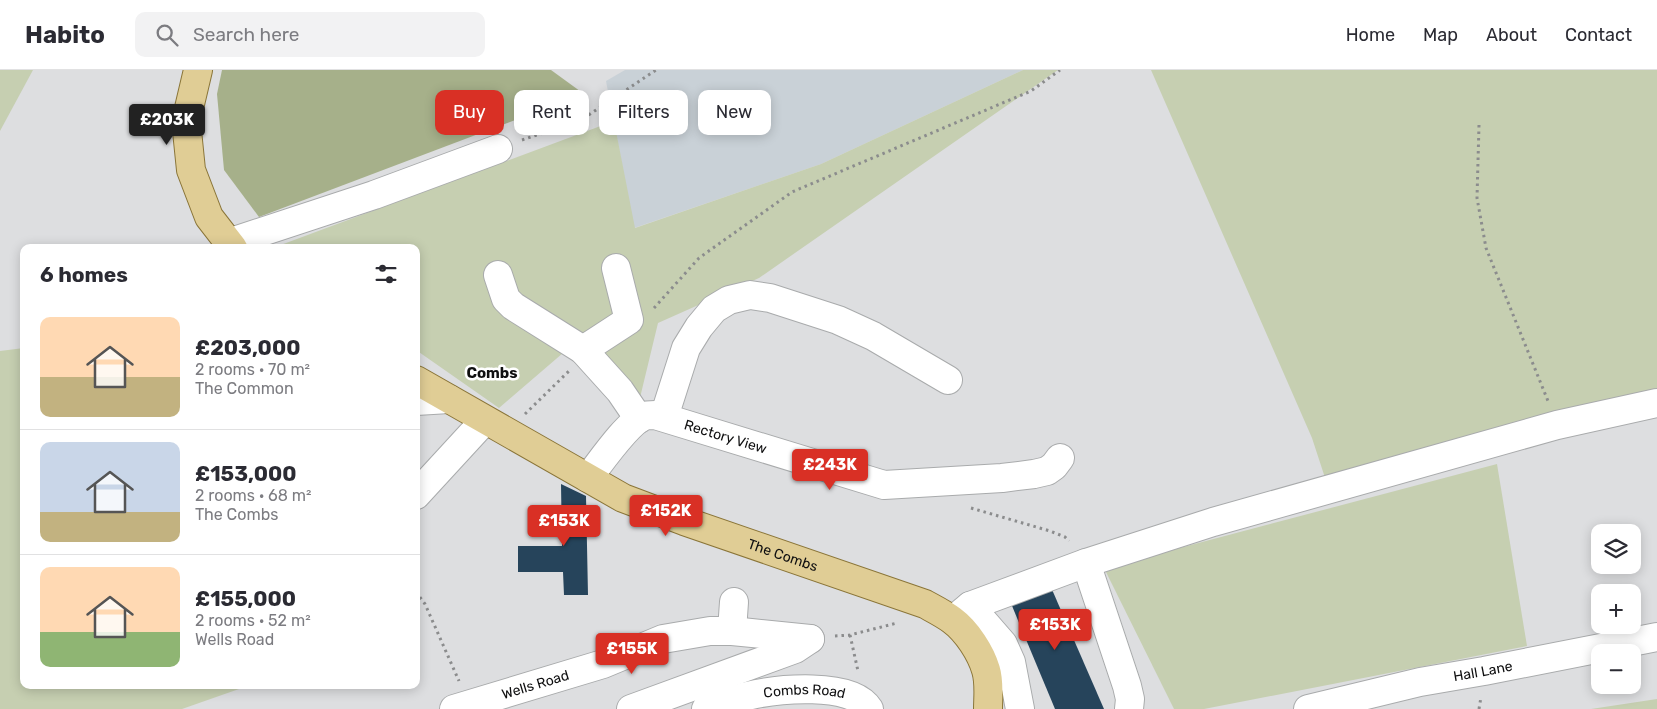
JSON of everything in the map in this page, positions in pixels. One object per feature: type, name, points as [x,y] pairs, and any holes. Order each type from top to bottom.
[{"type":"main road","points":[[198,70],[186,120],[191,170],[209,217],[229,244]]},
{"type":"main road","name":"The Combs","points":[[420,382],[623,498],[684,521],[926,604],[962,613],[965,632],[978,652],[986,671],[989,690],[988,709]]},
{"type":"street","points":[[233,244],[374,195],[498,148]]},
{"type":"street","points":[[590,359],[629,320],[616,268]]},
{"type":"street","points":[[498,274],[506,299],[513,306],[590,359],[620,391],[652,418]]},
{"type":"street","points":[[588,478],[625,433],[652,418],[686,348],[699,327],[714,309],[729,300],[750,295],[770,298],[838,320],[873,336],[948,380]]},
{"type":"street","points":[[420,401],[449,399]]},
{"type":"street","points":[[962,613],[1086,563],[1213,522],[1558,425],[1657,403]]},
{"type":"street","name":"Rectory View","points":[[652,418],[884,485],[1002,478],[1034,474],[1047,471],[1060,458]]},
{"type":"street","points":[[420,492],[496,426]]},
{"type":"street","points":[[1086,563],[1127,686],[1130,699],[1129,709]]},
{"type":"street","points":[[732,631],[734,602]]},
{"type":"street","points":[[962,613],[1002,644],[1012,662],[1020,709]]},
{"type":"street","name":"Wells Road","points":[[462,706],[603,664],[664,639],[710,631],[732,631],[810,639]]},
{"type":"street","name":"Hall Lane","points":[[1308,709],[1420,682],[1484,672],[1657,636]]},
{"type":"street","points":[[631,709],[795,649],[810,639]]},
{"type":"street","name":"Combs Road","points":[[706,709],[748,696],[790,690],[827,690],[845,693],[865,702],[869,709]]},
{"type":"path","points":[[498,148],[581,120],[656,70]]},
{"type":"path","points":[[652,310],[699,258],[792,192],[1030,91],[1060,70]]},
{"type":"path","points":[[1479,125],[1477,198],[1486,248],[1558,425]]},
{"type":"path","points":[[496,426],[569,371],[590,359]]},
{"type":"path","points":[[966,506],[1066,538],[1075,546],[1086,563]]},
{"type":"path","points":[[420,597],[425,604],[462,706]]},
{"type":"path","points":[[810,639],[850,635],[900,623]]},
{"type":"shaded area","points":[[625,70],[1023,70],[821,164],[634,228],[616,135],[688,135],[688,90],[608,90],[606,81]]},
{"type":"green space","points":[[0,70],[33,70],[0,131]]},
{"type":"green space","points":[[222,70],[551,70],[578,90],[514,90],[514,120],[504,124],[504,90],[435,90],[435,135],[476,135],[259,217],[224,170],[217,94]]},
{"type":"green space","points":[[1023,70],[1058,70],[759,278],[658,323],[638,406],[563,353],[499,408],[420,353],[420,244],[283,244],[576,135],[589,135],[589,130],[599,127],[599,135],[617,135],[635,228],[821,164]]},
{"type":"green space","points":[[1151,70],[1657,70],[1657,403],[1329,490],[1312,438]]},
{"type":"green space","points":[[20,348],[20,689],[239,689],[182,709],[0,709],[0,351]]},
{"type":"green space","points":[[1497,464],[1527,646],[1204,709],[1174,709],[1104,568]]},
{"type":"green space","points":[[1657,699],[1657,709],[1591,709]]},
{"type":"building","points":[[561,484],[586,496],[588,595],[564,595],[563,572],[518,572],[518,546],[562,546]]},
{"type":"building","points":[[1050,585],[1104,709],[1055,709],[1010,601]]},
{"type":"district","name":"Combs","points":[[492,373]]}]
